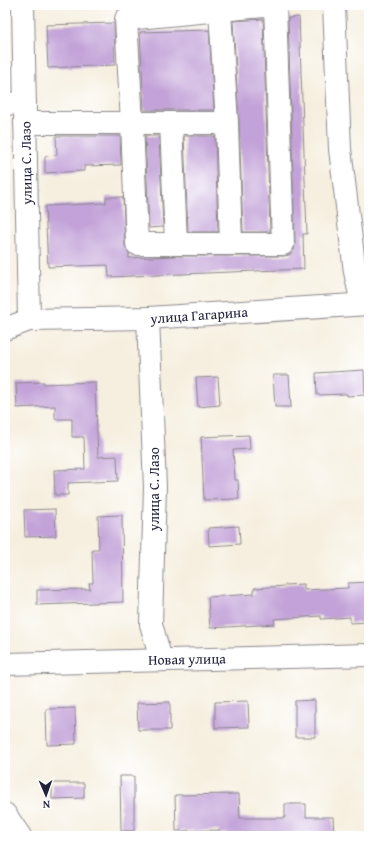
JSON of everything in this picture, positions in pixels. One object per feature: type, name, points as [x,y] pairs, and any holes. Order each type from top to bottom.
[{"type":"street","name":"улица С. Лазо","points":[[23,5],[18,110],[29,320]]},
{"type":"street","points":[[334,5],[340,149],[355,272],[366,304]]},
{"type":"street","points":[[275,6],[283,244],[138,244],[126,19],[220,11],[275,6]]},
{"type":"street","points":[[220,11],[227,123],[231,243]]},
{"type":"street","points":[[18,110],[132,123],[227,123]]},
{"type":"street","points":[[172,123],[176,243]]},
{"type":"street","name":"улица Гагарина","points":[[5,329],[29,320],[148,318],[366,304]]},
{"type":"street","name":"улица С. Лазо","points":[[148,318],[156,487],[151,624],[161,660]]},
{"type":"street","name":"Новая улица","points":[[5,664],[369,655]]},
{"type":"street","points":[[5,814],[20,836]]},
{"type":"building","points":[[299,17],[307,234],[303,234],[304,269],[109,277],[108,265],[48,267],[45,206],[106,203],[106,197],[123,197],[125,245],[129,253],[129,258],[290,255],[294,250],[295,244],[288,18]]},
{"type":"building","points":[[263,19],[270,232],[243,232],[239,122],[233,21]]},
{"type":"building","points":[[114,23],[115,65],[48,68],[46,25]]},
{"type":"building","points":[[209,30],[214,110],[144,110],[140,32]]},
{"type":"building","points":[[56,136],[120,136],[121,165],[84,166],[84,171],[45,173],[45,156],[57,155]]},
{"type":"building","points":[[145,136],[159,136],[163,227],[149,228]]},
{"type":"building","points":[[184,136],[215,136],[218,232],[188,232]]},
{"type":"building","points":[[364,370],[365,395],[317,395],[316,373]]},
{"type":"building","points":[[273,375],[289,375],[291,407],[275,407]]},
{"type":"building","points":[[218,377],[220,405],[198,407],[196,378]]},
{"type":"building","points":[[44,382],[44,384],[95,382],[98,457],[117,456],[118,481],[68,483],[68,495],[55,495],[54,470],[85,469],[84,437],[72,437],[72,419],[55,419],[55,406],[17,408],[16,383]]},
{"type":"building","points":[[249,435],[250,449],[233,450],[235,480],[238,480],[239,499],[204,500],[201,437]]},
{"type":"building","points":[[55,509],[56,536],[25,537],[24,510]]},
{"type":"building","points":[[122,515],[123,602],[37,605],[37,590],[90,589],[89,583],[93,583],[92,549],[99,549],[98,516]]},
{"type":"building","points":[[239,526],[240,544],[209,546],[208,528]]},
{"type":"building","points":[[369,582],[369,622],[350,623],[350,617],[321,619],[321,616],[274,619],[275,624],[210,628],[208,597],[254,594],[254,588],[285,585],[304,584],[304,590],[348,588],[348,583]]},
{"type":"building","points":[[315,700],[315,737],[295,737],[295,701]]},
{"type":"building","points":[[248,701],[249,727],[215,728],[215,702]]},
{"type":"building","points":[[170,702],[170,730],[138,730],[137,703]]},
{"type":"building","points":[[75,708],[76,744],[47,745],[46,709]]},
{"type":"building","points":[[120,776],[134,776],[134,831],[121,831]]},
{"type":"building","points":[[52,783],[84,783],[84,798],[52,799]]},
{"type":"building","points":[[239,794],[240,818],[285,818],[285,804],[306,804],[306,817],[333,817],[334,835],[319,835],[319,832],[219,834],[219,830],[176,831],[175,795]]}]
